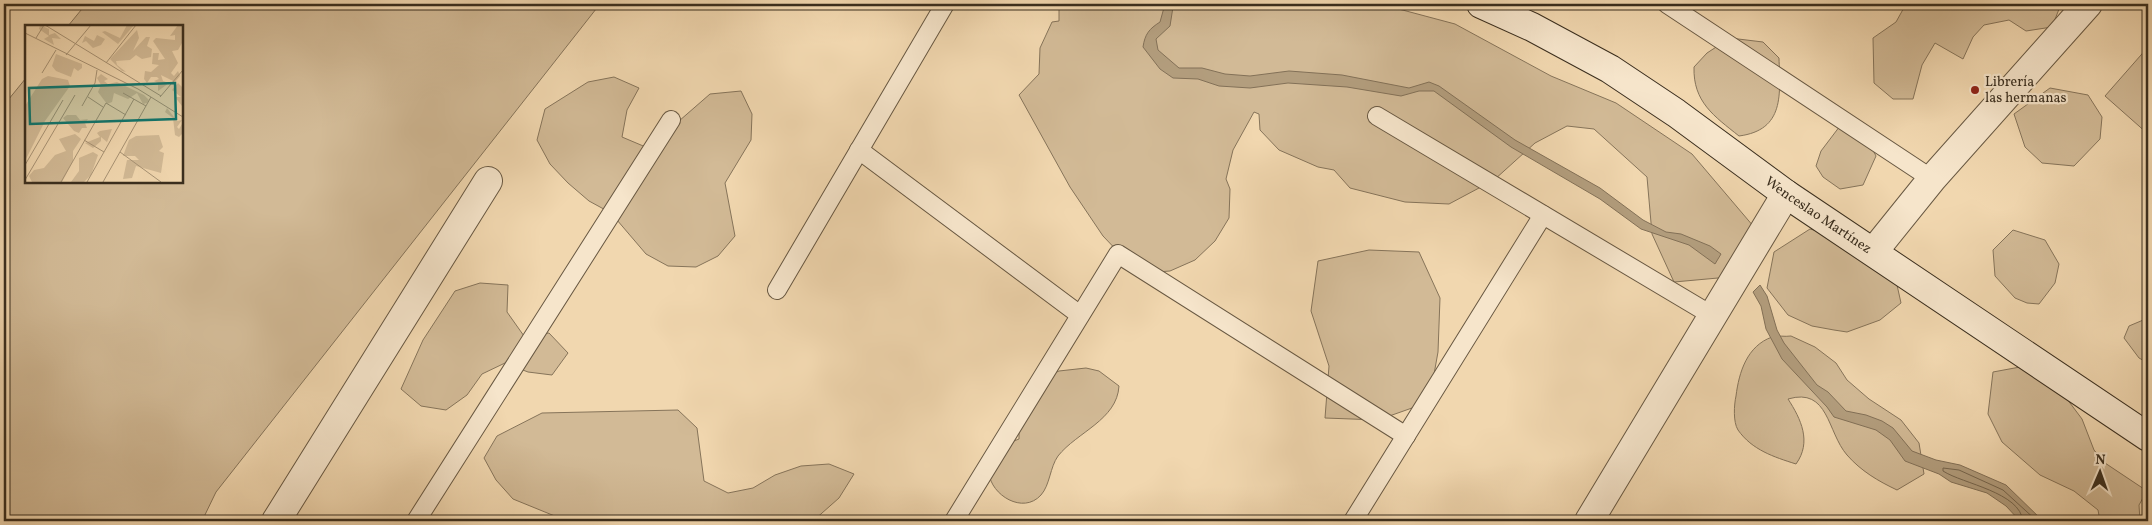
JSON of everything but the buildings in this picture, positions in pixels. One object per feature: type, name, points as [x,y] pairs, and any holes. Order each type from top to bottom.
[{"type":"street","name":"Wenceslao Martínez","points":[[1481,4],[1532,28],[1610,69],[1676,113],[1786,194],[1874,251],[2148,437]]},
{"type":"street","points":[[1874,251],[1932,179],[2088,4]]},
{"type":"street","points":[[276,521],[488,181]]},
{"type":"street","points":[[1589,521],[1786,194]]},
{"type":"lane","points":[[777,290],[945,4]]},
{"type":"lane","points":[[1667,4],[1932,179]]},
{"type":"lane","points":[[1377,116],[1713,316]]},
{"type":"lane","points":[[416,521],[671,120]]},
{"type":"lane","points":[[859,150],[1080,315]]},
{"type":"lane","points":[[1353,521],[1543,215]]},
{"type":"lane","points":[[954,521],[1118,254],[1406,436]]},
{"type":"shaded area","points":[[86,4],[600,4],[216,492],[202,521],[4,521],[4,105],[25,79],[25,182],[182,182],[182,25],[69,25]]},
{"type":"shaded area","points":[[1059,4],[1380,4],[1455,24],[1551,76],[1616,103],[1692,154],[1754,227],[1729,277],[1674,282],[1652,234],[1647,177],[1594,129],[1567,126],[1535,143],[1494,180],[1449,204],[1405,202],[1350,188],[1334,170],[1318,167],[1279,150],[1260,130],[1259,114],[1254,112],[1233,150],[1226,179],[1230,189],[1229,218],[1215,241],[1195,260],[1170,271],[1144,273],[1124,258],[1103,236],[1070,187],[1019,95],[1039,74],[1040,48],[1052,22],[1059,21]]},
{"type":"shaded area","points":[[1906,4],[2061,4],[2052,27],[2026,31],[2009,20],[1984,25],[1973,37],[1963,59],[1935,43],[1922,65],[1913,99],[1893,99],[1874,83],[1873,38],[1896,22]]},
{"type":"shaded area","points":[[1730,38],[1763,42],[1779,58],[1779,97],[1777,108],[1772,118],[1765,126],[1754,132],[1739,136],[1721,122],[1707,107],[1697,90],[1695,79],[1694,67],[1707,53]]},
{"type":"shaded area","points":[[2148,47],[2148,134],[2105,96]]},
{"type":"shaded area","points":[[614,77],[639,88],[627,110],[622,137],[648,148],[710,94],[741,91],[752,114],[751,140],[725,183],[735,236],[718,256],[696,267],[668,266],[646,254],[611,213],[589,201],[550,164],[537,140],[545,109],[588,82]]},
{"type":"shaded area","points":[[2050,88],[2088,95],[2102,117],[2100,139],[2074,166],[2042,163],[2025,147],[2014,114]]},
{"type":"shaded area","points":[[1843,122],[1860,125],[1876,156],[1863,185],[1840,189],[1823,177],[1816,166],[1821,151]]},
{"type":"shaded area","points":[[1810,229],[1851,240],[1897,285],[1901,303],[1880,320],[1847,332],[1812,326],[1788,315],[1767,288],[1774,252]]},
{"type":"shaded area","points":[[2013,230],[2045,240],[2059,264],[2055,283],[2039,304],[2027,303],[2015,298],[1995,276],[1993,250]]},
{"type":"shaded area","points":[[1369,250],[1419,252],[1440,298],[1438,352],[1429,402],[1378,420],[1325,418],[1329,366],[1311,311],[1318,261]]},
{"type":"shaded area","points":[[480,283],[508,285],[507,312],[524,336],[549,333],[568,353],[552,375],[528,372],[505,363],[482,374],[467,395],[446,410],[421,406],[401,389],[423,340],[455,291]]},
{"type":"shaded area","points":[[2148,318],[2148,363],[2139,358],[2124,338],[2129,326]]},
{"type":"shaded area","points":[[1774,336],[1791,336],[1815,347],[1836,363],[1847,380],[1869,399],[1901,420],[1919,443],[1924,474],[1897,490],[1864,471],[1847,455],[1825,414],[1812,399],[1801,397],[1788,399],[1797,414],[1804,439],[1801,456],[1796,464],[1764,452],[1744,437],[1736,427],[1734,409],[1742,369],[1750,353],[1763,341]]},
{"type":"shaded area","points":[[2020,367],[2055,383],[2082,419],[2094,450],[2105,463],[2147,491],[2139,505],[2140,521],[2100,521],[2098,510],[2074,491],[2040,475],[2002,442],[1988,414],[1993,372]]},
{"type":"shaded area","points":[[1086,368],[1099,371],[1119,386],[1117,398],[1104,417],[1066,447],[1058,456],[1041,495],[1034,501],[1026,503],[1017,503],[1009,500],[995,489],[989,473],[996,448],[1019,439],[1019,425],[1047,376],[1059,371]]},
{"type":"shaded area","points":[[678,410],[697,428],[704,481],[728,493],[753,488],[775,475],[801,466],[829,464],[854,474],[839,498],[813,521],[567,521],[513,499],[496,480],[484,458],[497,436],[542,413]]},
{"type":"water","points":[[1165,4],[1173,4],[1173,7],[1170,26],[1156,39],[1158,50],[1179,68],[1202,68],[1225,74],[1250,76],[1289,71],[1342,75],[1409,88],[1429,82],[1439,86],[1515,140],[1600,188],[1643,220],[1666,232],[1681,234],[1710,246],[1721,254],[1715,264],[1689,245],[1641,229],[1600,199],[1511,147],[1434,91],[1419,91],[1401,96],[1347,87],[1288,83],[1250,88],[1219,86],[1198,79],[1173,78],[1160,69],[1143,47],[1148,32],[1160,22]]},
{"type":"water","points":[[1760,285],[1767,296],[1777,330],[1784,343],[1817,385],[1828,392],[1846,411],[1882,421],[1893,428],[1912,451],[1936,460],[1960,465],[2006,485],[2043,521],[2020,521],[2006,506],[1987,493],[1951,482],[1939,474],[1905,461],[1890,440],[1876,430],[1834,417],[1782,359],[1766,329],[1761,306],[1753,292]]},
{"type":"place","name":"Librería las hermanas","points":[[1975,90]]}]
